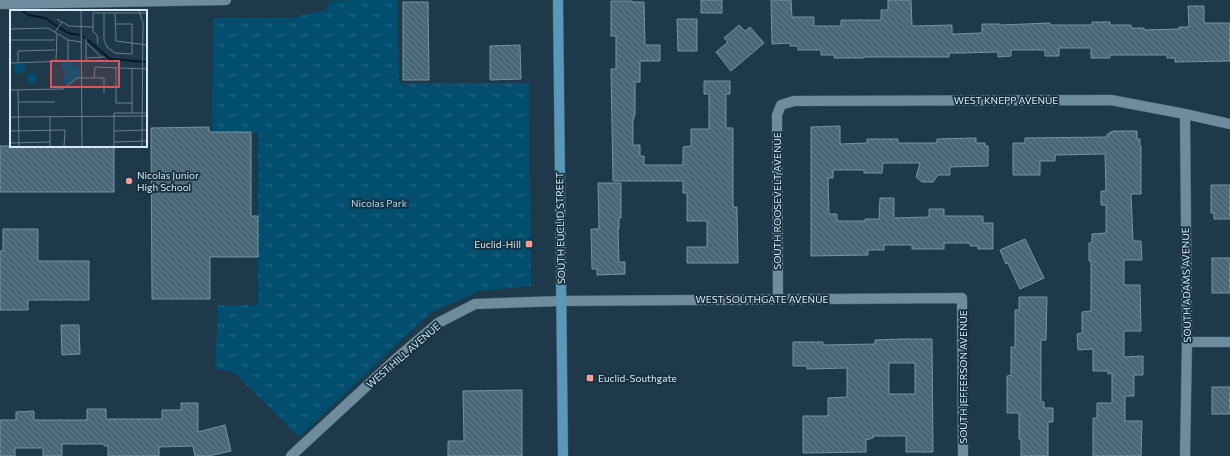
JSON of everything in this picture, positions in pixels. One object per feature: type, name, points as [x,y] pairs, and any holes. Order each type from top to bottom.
[{"type":"main road","name":"SOUTH EUCLID STREET","points":[[558,0],[563,456]]},
{"type":"street","points":[[0,4],[91,1],[226,0]]},
{"type":"street","name":"WEST KNEPP AVENUE","points":[[781,105],[794,100],[1111,100],[1230,124]]},
{"type":"street","name":"SOUTH ROOSEVELT AVENUE","points":[[778,299],[777,115],[781,105]]},
{"type":"street","name":"SOUTH ADAMS AVENUE","points":[[1184,114],[1187,342],[1185,456]]},
{"type":"street","name":"WEST SOUTHGATE AVENUE","points":[[561,301],[962,298]]},
{"type":"street","name":"SOUTH JEFFERSON AVENUE","points":[[962,298],[964,456]]},
{"type":"street","name":"WEST HILL AVENUE","points":[[291,456],[396,358],[438,323],[475,304],[561,301]]},
{"type":"street","points":[[1187,342],[1230,342]]},
{"type":"green space","name":"Nicolas Park","points":[[397,0],[399,83],[529,83],[531,286],[479,291],[430,313],[299,437],[235,373],[215,368],[218,305],[258,305],[258,133],[212,132],[213,18],[291,18],[325,10],[330,1]]},
{"type":"building","points":[[701,0],[722,0],[722,13],[701,13]]},
{"type":"building","points":[[771,0],[791,0],[792,17],[814,17],[814,26],[841,26],[841,20],[881,20],[881,10],[888,10],[888,0],[911,0],[912,26],[952,25],[952,34],[982,33],[982,24],[1000,25],[1050,23],[1050,25],[1092,25],[1092,22],[1110,22],[1110,25],[1131,25],[1131,28],[1144,28],[1144,30],[1179,29],[1179,27],[1189,27],[1188,6],[1204,6],[1204,23],[1230,23],[1230,61],[1175,62],[1175,58],[1167,58],[1167,55],[1110,55],[1110,58],[1091,58],[1091,48],[1059,48],[1059,56],[1045,56],[1045,50],[1011,50],[1011,56],[998,57],[998,52],[949,53],[949,57],[834,58],[834,55],[821,55],[821,50],[798,50],[798,46],[790,46],[790,43],[772,44]]},
{"type":"building","points":[[611,1],[644,2],[645,45],[660,45],[660,61],[640,61],[640,82],[635,82],[633,145],[640,145],[640,156],[644,156],[644,165],[683,165],[683,147],[691,146],[691,129],[709,129],[709,94],[704,94],[704,81],[730,81],[730,94],[726,94],[726,128],[733,128],[733,207],[737,207],[738,263],[687,263],[687,247],[707,247],[707,221],[687,221],[687,193],[683,193],[683,181],[613,181],[611,69],[616,69],[616,36],[611,36]]},
{"type":"building","points":[[403,2],[428,2],[429,80],[403,80]]},
{"type":"building","points":[[677,19],[697,19],[697,51],[678,51]]},
{"type":"building","points":[[739,25],[745,31],[750,27],[764,43],[731,71],[716,52],[728,42],[724,38]]},
{"type":"building","points":[[520,45],[521,79],[490,80],[490,46]]},
{"type":"building","points":[[840,126],[840,144],[867,143],[867,139],[898,139],[898,143],[937,143],[937,139],[976,138],[976,143],[985,143],[985,146],[988,146],[988,166],[950,167],[950,175],[938,175],[933,182],[922,182],[916,177],[920,163],[883,163],[882,173],[864,173],[864,170],[833,170],[833,178],[828,178],[829,214],[837,214],[837,221],[865,221],[865,219],[879,219],[880,198],[894,198],[894,218],[929,217],[929,209],[944,209],[944,216],[983,216],[983,223],[993,223],[993,249],[978,249],[978,246],[970,246],[970,243],[944,243],[944,249],[912,249],[912,245],[884,245],[884,250],[868,250],[868,255],[811,256],[811,127]]},
{"type":"building","points":[[209,127],[209,132],[251,132],[251,216],[258,216],[258,257],[210,257],[210,299],[152,299],[151,128]]},
{"type":"building","points":[[1137,131],[1137,139],[1140,139],[1141,146],[1141,194],[1131,194],[1133,241],[1141,241],[1142,260],[1124,260],[1124,285],[1140,285],[1141,331],[1124,331],[1124,357],[1143,356],[1143,375],[1134,375],[1134,396],[1125,396],[1125,421],[1142,421],[1141,456],[1093,456],[1093,418],[1097,418],[1097,403],[1112,403],[1112,373],[1108,374],[1108,371],[1093,371],[1093,349],[1078,350],[1077,334],[1082,333],[1082,312],[1091,311],[1091,261],[1089,261],[1089,243],[1092,242],[1092,234],[1106,233],[1106,205],[1101,205],[1101,191],[1106,191],[1105,154],[1055,155],[1055,161],[1040,161],[1040,175],[1013,175],[1013,143],[1025,143],[1025,138],[1107,137],[1107,134],[1110,134],[1110,132]]},
{"type":"building","points":[[0,146],[114,147],[114,192],[0,192]]},
{"type":"building","points":[[598,183],[621,183],[621,218],[619,218],[618,229],[619,262],[625,262],[625,274],[597,275],[597,269],[592,269],[591,229],[599,229]]},
{"type":"building","points":[[1211,185],[1230,185],[1230,219],[1214,219],[1214,213],[1211,213]]},
{"type":"building","points":[[3,229],[38,229],[38,261],[89,261],[89,300],[28,300],[28,310],[0,310],[0,251],[3,251]]},
{"type":"building","points":[[1025,239],[1044,278],[1020,289],[1000,250]]},
{"type":"building","points":[[1212,258],[1230,258],[1230,293],[1212,293]]},
{"type":"building","points":[[1019,297],[1047,297],[1046,340],[1041,340],[1041,402],[1044,402],[1044,408],[1053,408],[1053,422],[1048,422],[1048,456],[1021,456],[1021,439],[1019,439],[1019,413],[1007,413],[1007,376],[1011,375],[1011,347],[1015,347],[1015,310],[1019,310]]},
{"type":"building","points":[[61,325],[79,325],[80,354],[62,355]]},
{"type":"building","points":[[932,339],[933,452],[906,452],[906,436],[873,436],[873,438],[866,440],[866,452],[803,453],[803,416],[828,416],[828,398],[847,397],[847,368],[807,369],[807,366],[793,366],[793,342],[823,342],[823,345],[875,344],[875,340]],"holes":[[[889,363],[915,363],[915,394],[889,394]]]},
{"type":"building","points":[[1212,387],[1230,387],[1230,414],[1212,414]]},
{"type":"building","points":[[522,390],[522,456],[448,456],[448,441],[464,441],[463,391]]},
{"type":"building","points":[[181,403],[198,403],[198,432],[225,425],[231,451],[209,456],[195,456],[193,446],[159,447],[159,456],[108,456],[108,446],[104,446],[104,444],[62,444],[62,456],[43,456],[43,448],[15,448],[15,456],[0,456],[0,420],[16,420],[16,412],[34,411],[34,420],[87,420],[87,409],[106,409],[106,419],[162,419],[162,410],[181,410]]},
{"type":"place","name":"Nicolas Junior High School","points":[[129,181]]},
{"type":"place","name":"Euclid-Hill","points":[[529,244]]},
{"type":"place","name":"Euclid-Southgate","points":[[590,378]]}]
